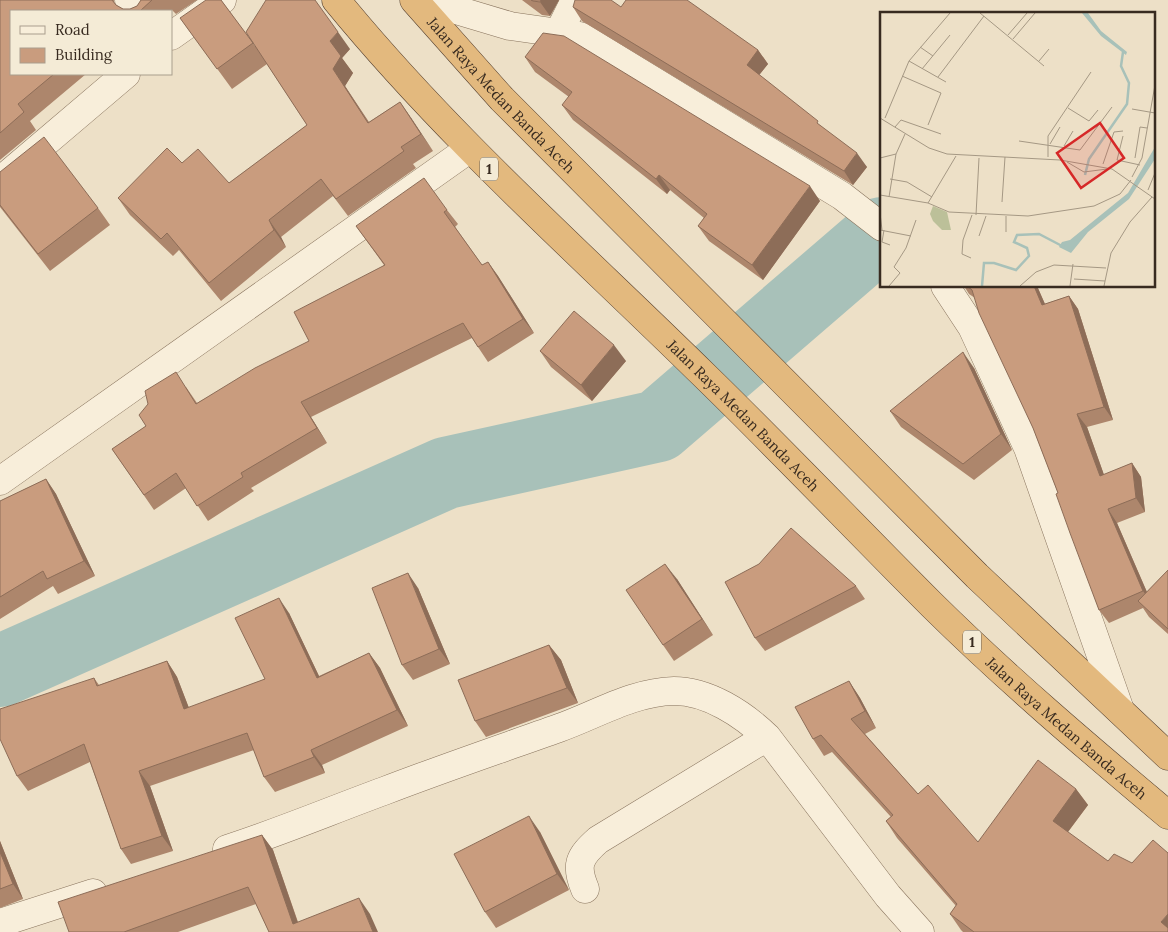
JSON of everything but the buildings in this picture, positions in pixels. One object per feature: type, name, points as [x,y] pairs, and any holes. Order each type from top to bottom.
[{"type":"highway","name":"Jalan Raya Medan Banda Aceh","points":[[336,0],[370,41],[469,149],[655,326],[787,456],[933,606],[1068,731],[1168,815]]},
{"type":"highway","name":"Jalan Raya Medan Banda Aceh","points":[[414,0],[502,100],[690,286],[977,576],[1168,756]]},
{"type":"street","points":[[129,0],[138,10]]},
{"type":"street","points":[[172,35],[222,0]]},
{"type":"street","points":[[423,0],[510,26],[580,36],[842,196],[880,225]]},
{"type":"street","points":[[559,32],[575,0]]},
{"type":"street","points":[[0,181],[125,75]]},
{"type":"street","points":[[0,481],[469,149]]},
{"type":"street","points":[[946,288],[972,327],[1028,448],[1120,710]]},
{"type":"street","points":[[202,857],[573,723],[606,707],[646,695],[675,691],[704,697],[729,708],[752,723],[767,738],[888,896],[920,932]]},
{"type":"street","points":[[585,889],[578,873],[580,863],[598,840],[767,738]]},
{"type":"street","points":[[0,923],[119,884]]},
{"type":"waterway","points":[[0,671],[446,473],[658,426],[880,235]]}]
